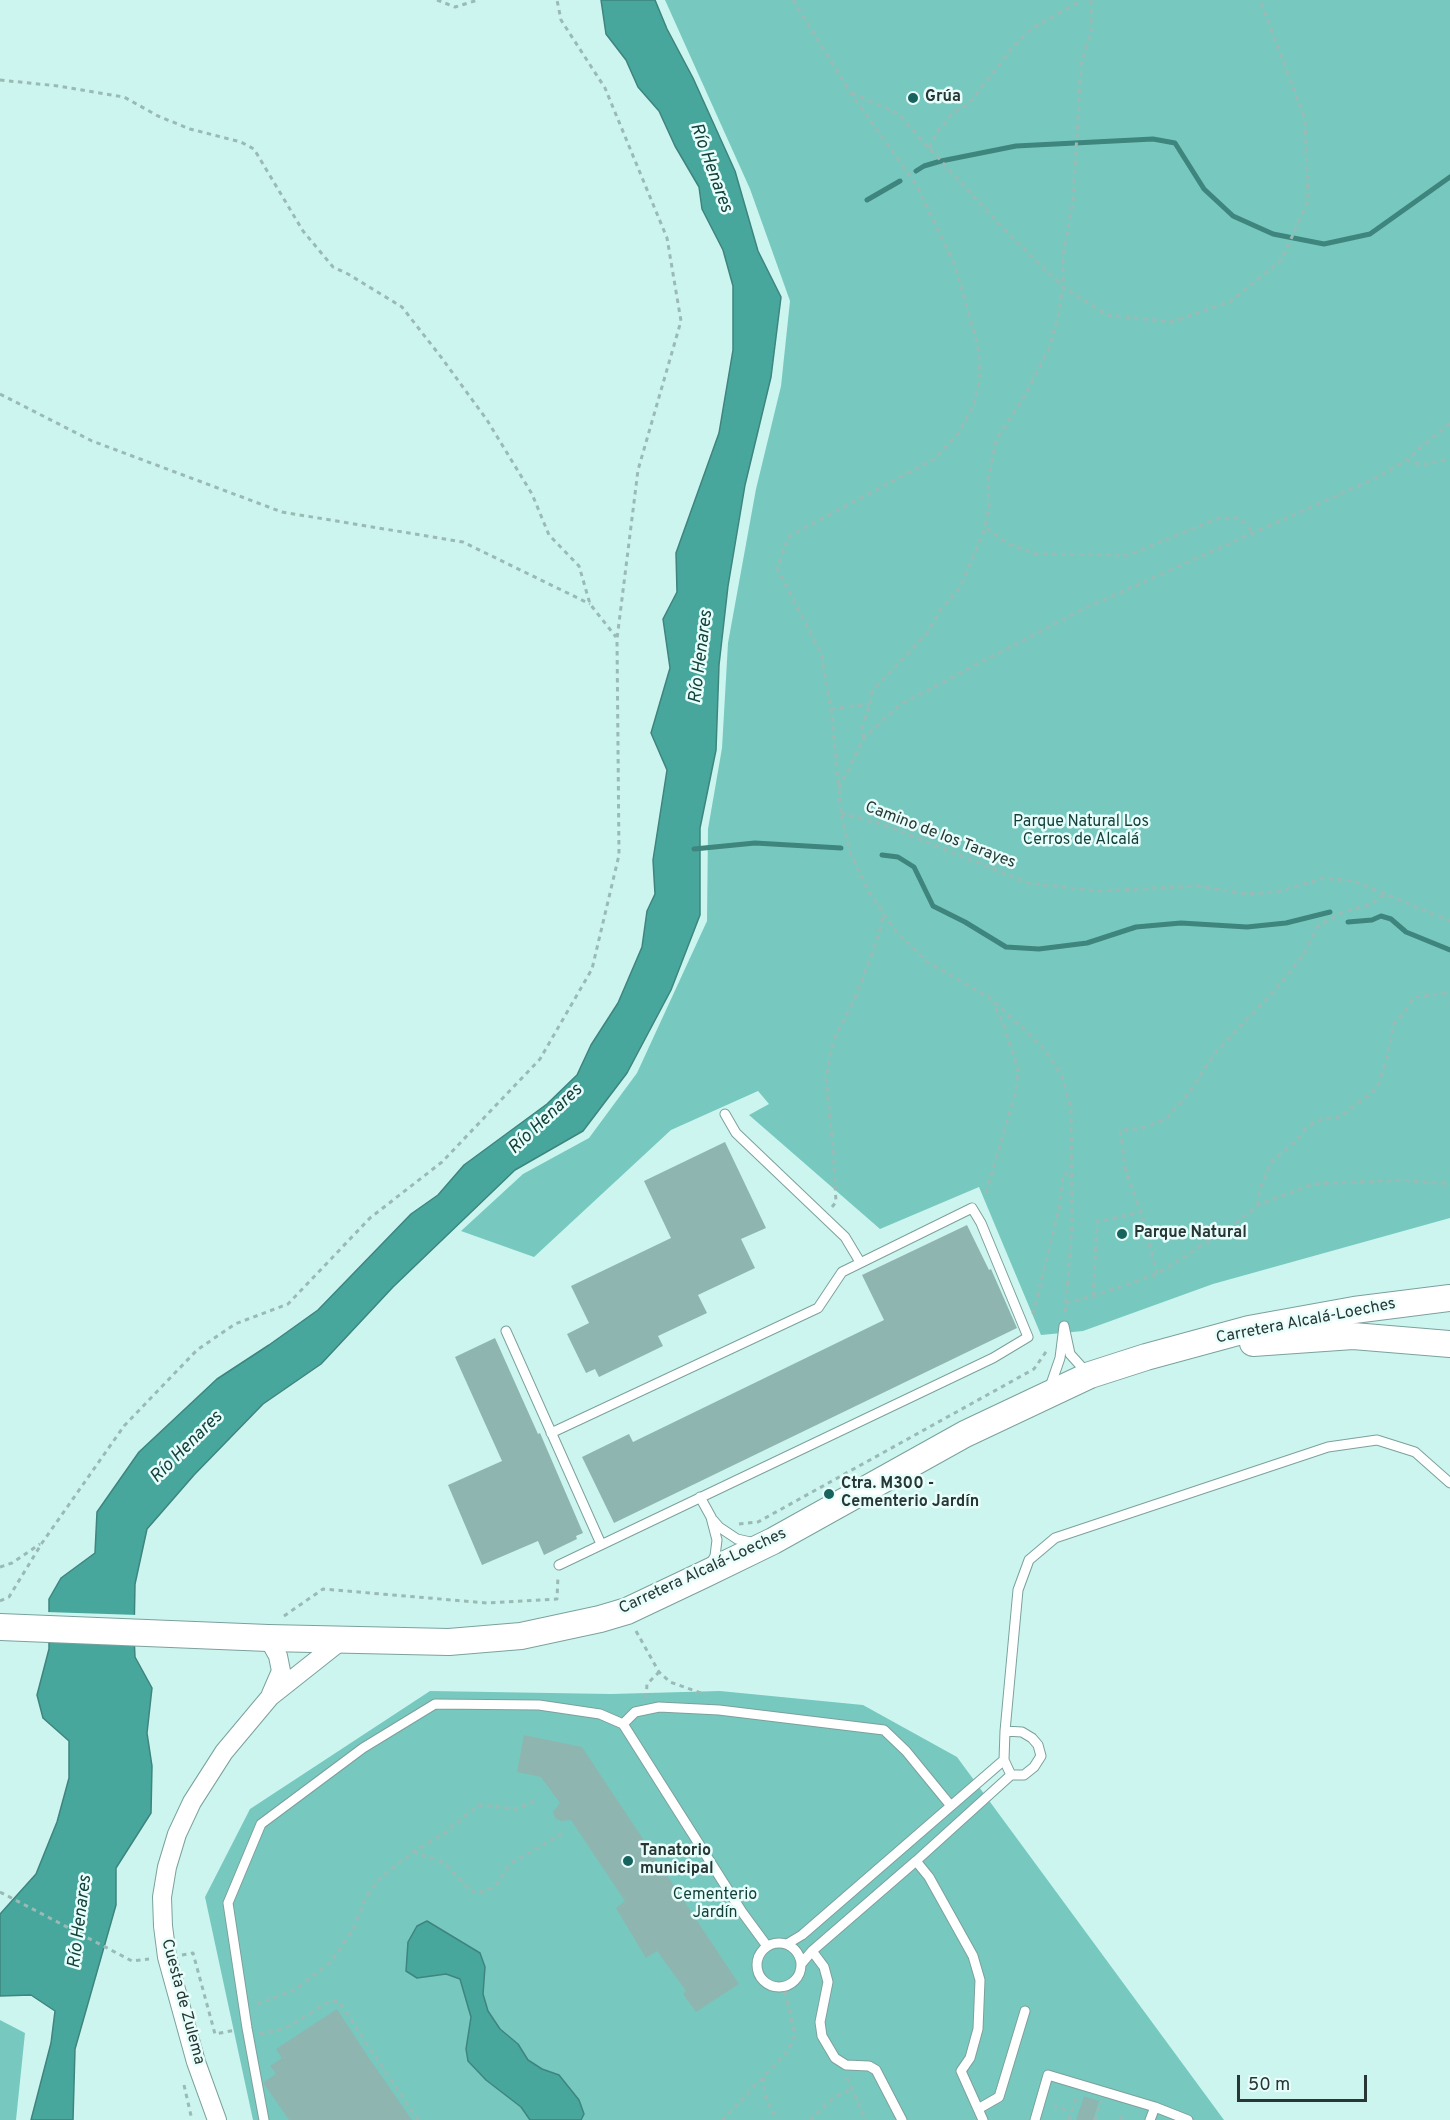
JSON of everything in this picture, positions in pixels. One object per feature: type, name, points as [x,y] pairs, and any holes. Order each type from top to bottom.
[{"type":"main road","name":"Carretera Alcalá-Loeches","points":[[0,1627],[268,1631],[342,1640],[449,1642],[521,1636],[600,1619],[627,1611],[703,1575],[773,1540],[965,1434],[1090,1376],[1146,1357],[1249,1329],[1354,1310],[1450,1298]]},
{"type":"main road","name":"Carretera Alcalá-Loeches","points":[[1146,1357],[1251,1343],[1353,1336],[1450,1344]]},
{"type":"street","points":[[268,1631],[281,1671],[270,1697]]},
{"type":"street","points":[[270,1697],[342,1640]]},
{"type":"street","name":"Cuesta de Zulema","points":[[217,2120],[196,2062],[167,1957],[162,1897],[167,1867],[177,1834],[192,1802],[224,1752],[270,1697]]},
{"type":"lane","points":[[725,1114],[736,1133],[845,1237],[860,1262]]},
{"type":"lane","points":[[552,1433],[818,1308],[842,1272],[972,1208],[981,1223],[1028,1337],[993,1358],[559,1565]]},
{"type":"lane","points":[[1064,1326],[1070,1354],[1090,1376]]},
{"type":"lane","points":[[1047,1395],[1060,1358],[1064,1326]]},
{"type":"lane","points":[[506,1331],[601,1544]]},
{"type":"lane","points":[[1011,1775],[1004,1760],[1005,1731],[1018,1590],[1029,1560],[1055,1538],[1328,1446],[1377,1440],[1415,1452],[1450,1484]]},
{"type":"lane","points":[[700,1497],[719,1527],[737,1539],[755,1543],[773,1540]]},
{"type":"lane","points":[[703,1575],[715,1556],[718,1546],[711,1517]]},
{"type":"lane","points":[[264,2120],[228,1903],[261,1824],[363,1748],[435,1704],[539,1705],[600,1714],[623,1724],[736,1902],[767,1946]]},
{"type":"lane","points":[[623,1724],[635,1712],[645,1708],[659,1707],[719,1710],[884,1730],[906,1751],[951,1806]]},
{"type":"lane","points":[[802,1963],[1011,1775],[1024,1775],[1034,1767],[1041,1756],[1038,1744],[1022,1732],[1005,1731]]},
{"type":"lane","points":[[787,1944],[797,1952],[802,1963],[797,1979],[784,1987],[767,1984],[760,1978],[757,1961],[767,1946],[787,1944],[802,1935],[1004,1760]]},
{"type":"lane","points":[[915,1836],[928,1851]]},
{"type":"lane","points":[[916,1861],[929,1877],[973,1956],[980,1980],[978,2029],[970,2058],[961,2072],[983,2120]]},
{"type":"lane","points":[[812,1952],[824,1967],[828,1982],[820,2022],[822,2036],[835,2058],[846,2065],[869,2066],[876,2070],[902,2120]]},
{"type":"lane","points":[[978,2109],[999,2097],[1025,2011]]},
{"type":"lane","points":[[1035,2120],[1048,2075],[1155,2107],[1188,2120]]},
{"type":"lane","points":[[1150,2120],[1155,2107]]},
{"type":"path","points":[[437,0],[455,7],[478,0]]},
{"type":"path","points":[[0,1601],[9,1597],[42,1543],[124,1426],[197,1350],[235,1324],[288,1304],[370,1218],[442,1162],[540,1059],[592,969],[619,855],[617,639],[638,470],[681,321],[667,237],[605,88],[561,20],[557,0]]},
{"type":"path","points":[[719,1527],[723,1524],[758,1522],[1034,1369],[1064,1326],[1072,1226],[1071,1109],[1061,1074],[1042,1046],[990,998],[926,961],[896,931],[870,894],[850,852],[841,813],[831,709],[821,653],[777,568],[789,536],[934,459],[957,435],[973,407],[980,377],[978,346],[955,266],[917,186],[850,92],[794,0]]},
{"type":"path","points":[[929,148],[938,131],[951,115],[970,102],[1013,47],[1031,29],[1082,0]]},
{"type":"path","points":[[864,738],[862,728],[872,691],[927,633],[941,609],[960,588],[985,527],[989,508],[988,480],[996,440],[1025,395],[1049,348],[1063,287],[1063,255],[1073,201],[1081,65],[1091,30],[1091,0]]},
{"type":"path","points":[[850,92],[897,113],[1000,225],[1063,287],[1107,315],[1172,322],[1231,302],[1282,259],[1308,201],[1305,118],[1260,0]]},
{"type":"path","points":[[0,80],[58,86],[124,97],[158,116],[190,129],[241,142],[254,149],[303,231],[333,267],[402,307],[441,357],[487,420],[532,494],[549,535],[579,566],[590,604],[617,639]]},
{"type":"path","points":[[0,393],[93,441],[282,512],[463,542],[590,604]]},
{"type":"path","points":[[838,789],[864,738],[899,705],[1083,609],[1378,477],[1406,460],[1450,423]]},
{"type":"path","points":[[1406,460],[1422,465],[1450,459]]},
{"type":"path","points":[[985,527],[1008,544],[1037,554],[1128,555],[1219,518],[1239,518],[1255,534]]},
{"type":"path","points":[[831,709],[870,704]]},
{"type":"path","name":"Camino de los Tarayes","points":[[841,813],[885,825],[1028,883],[1098,891],[1198,886],[1247,894],[1276,892],[1324,878],[1354,881],[1450,921]]},
{"type":"path","points":[[1157,1274],[1141,1212],[1126,1173],[1120,1130],[1138,1129],[1166,1119],[1188,1093],[1214,1054],[1276,989],[1304,954],[1318,926],[1343,912],[1369,905],[1384,895]]},
{"type":"path","points":[[822,1217],[836,1202],[826,1077],[833,1041],[855,998],[879,934],[883,912]]},
{"type":"path","points":[[1258,1204],[1259,1191],[1271,1162],[1295,1142],[1307,1127],[1320,1120],[1339,1117],[1370,1094],[1378,1085],[1386,1062],[1394,1023],[1414,997],[1450,993]]},
{"type":"path","points":[[986,1193],[1016,1091],[1018,1068],[1002,1021],[990,998]]},
{"type":"path","points":[[1028,1337],[1059,1209],[1063,1175],[1072,1170]]},
{"type":"path","points":[[1066,1303],[1157,1274],[1231,1227],[1258,1204],[1313,1184],[1401,1180],[1450,1184]]},
{"type":"path","points":[[1093,1296],[1096,1222],[1141,1212]]},
{"type":"path","points":[[0,1567],[12,1563],[42,1543]]},
{"type":"path","points":[[268,1631],[323,1589],[487,1603],[557,1599],[559,1565]]},
{"type":"path","points":[[627,1611],[640,1641],[659,1672],[670,1682],[720,1698],[719,1710]]},
{"type":"path","points":[[645,1708],[647,1684],[659,1672]]},
{"type":"path","points":[[244,2008],[294,1990],[331,1962],[353,1929],[366,1898],[379,1879],[413,1852],[443,1834],[478,1805],[517,1809],[538,1798]]},
{"type":"path","points":[[413,1852],[444,1862],[471,1891],[485,1892],[497,1884],[511,1863],[563,1833]]},
{"type":"path","points":[[0,1892],[132,1961]]},
{"type":"path","points":[[193,1953],[215,2034],[286,2028],[330,2001],[339,2002],[418,2120]]},
{"type":"path","points":[[722,2120],[787,2052],[795,2036],[784,1987]]},
{"type":"path","points":[[846,2065],[844,2073],[866,2120]]},
{"type":"path","points":[[764,2077],[766,2099],[777,2120]]},
{"type":"path","points":[[1069,2120],[1080,2085]]},
{"type":"path","points":[[810,2120],[833,2098],[852,2089]]},
{"type":"path","points":[[1041,2102],[1072,2111]]},
{"type":"green space","name":"Parque Natural Los Cerros de Alcalá","points":[[665,0],[1450,0],[1450,1218],[1213,1284],[1083,1331],[1041,1335],[979,1187],[880,1229],[749,1115],[769,1104],[758,1091],[671,1130],[534,1257],[461,1231],[523,1174],[589,1138],[637,1073],[707,921],[708,829],[722,748],[728,643],[756,489],[781,386],[790,301],[750,189]]},
{"type":"green space","name":"Cementerio Jardín","points":[[430,1691],[611,1694],[720,1691],[863,1705],[957,1757],[1224,2120],[253,2120],[205,1897],[250,1809]]},
{"type":"green space","points":[[0,2020],[25,2033],[16,2120],[0,2120]]},
{"type":"water","name":"Río Henares","points":[[601,0],[655,0],[735,171],[758,251],[781,297],[771,377],[745,485],[728,586],[719,665],[716,750],[700,828],[700,915],[671,990],[627,1073],[583,1131],[515,1170],[393,1287],[321,1364],[263,1404],[194,1475],[147,1529],[135,1584],[134,1636],[135,1657],[152,1688],[147,1733],[152,1766],[151,1813],[116,1868],[116,1905],[75,2049],[73,2120],[31,2120],[51,2043],[55,2011],[31,1995],[0,1996],[0,1914],[36,1874],[57,1822],[69,1778],[69,1741],[43,1718],[37,1695],[49,1649],[49,1599],[61,1578],[95,1553],[97,1512],[139,1452],[217,1379],[318,1310],[411,1214],[438,1195],[464,1165],[547,1104],[577,1075],[591,1045],[618,1003],[642,947],[647,911],[655,894],[653,860],[667,770],[651,733],[670,668],[663,619],[677,592],[676,553],[719,433],[733,350],[733,286],[723,250],[702,209],[699,187],[675,146],[659,111],[638,87],[626,60],[606,34]]},
{"type":"water","points":[[427,1921],[480,1953],[485,1967],[483,1994],[488,2011],[500,2029],[518,2044],[528,2060],[542,2069],[559,2075],[579,2100],[584,2114],[581,2120],[530,2120],[521,2107],[486,2080],[468,2061],[466,2049],[471,2017],[460,1979],[446,1974],[417,1978],[406,1971],[408,1942],[417,1926]]},
{"type":"pier","points":[[46,1612],[138,1615],[137,1636],[46,1641]]},
{"type":"building","points":[[725,1142],[766,1228],[741,1239],[755,1268],[698,1295],[707,1313],[658,1336],[663,1346],[599,1377],[595,1369],[586,1373],[567,1334],[589,1323],[571,1286],[671,1238],[644,1181]]},
{"type":"building","points":[[967,1225],[989,1270],[991,1269],[1017,1328],[614,1523],[582,1457],[629,1434],[633,1442],[884,1320],[862,1275]]},
{"type":"building","points":[[495,1338],[538,1434],[540,1433],[583,1533],[576,1536],[577,1539],[544,1555],[538,1541],[482,1565],[448,1485],[502,1461],[455,1357]]},
{"type":"building","name":"Tanatorio municipal","points":[[524,1735],[582,1747],[739,1984],[696,2012],[683,1994],[686,1991],[657,1951],[646,1958],[616,1908],[625,1901],[571,1820],[561,1821],[555,1818],[553,1812],[560,1803],[541,1777],[517,1772]]},
{"type":"building","points":[[337,2009],[412,2120],[289,2120],[264,2084],[276,2074],[270,2066],[282,2058],[276,2049]]},
{"type":"building","points":[[1084,2096],[1099,2101],[1093,2120],[1076,2120]]},
{"type":"waterway","points":[[916,171],[941,161],[1016,146],[1153,139],[1175,143],[1204,189],[1233,216],[1273,234],[1324,244],[1370,234],[1450,177]]},
{"type":"waterway","points":[[867,200],[900,181]]},
{"type":"waterway","points":[[694,849],[755,843],[841,848]]},
{"type":"waterway","points":[[882,855],[898,857],[914,867],[933,906],[1006,947],[1039,949],[1087,943],[1136,927],[1181,923],[1247,927],[1286,923],[1330,912]]},
{"type":"waterway","points":[[1348,922],[1372,920],[1381,916],[1391,919],[1406,932],[1450,950]]},
{"type":"place","name":"Grúa","points":[[913,98]]},
{"type":"place","name":"Parque Natural","points":[[1122,1234]]},
{"type":"place","name":"Ctra. M300 - Cementerio Jardín","points":[[829,1494]]},
{"type":"place","name":"Tanatorio municipal","points":[[628,1861]]}]
